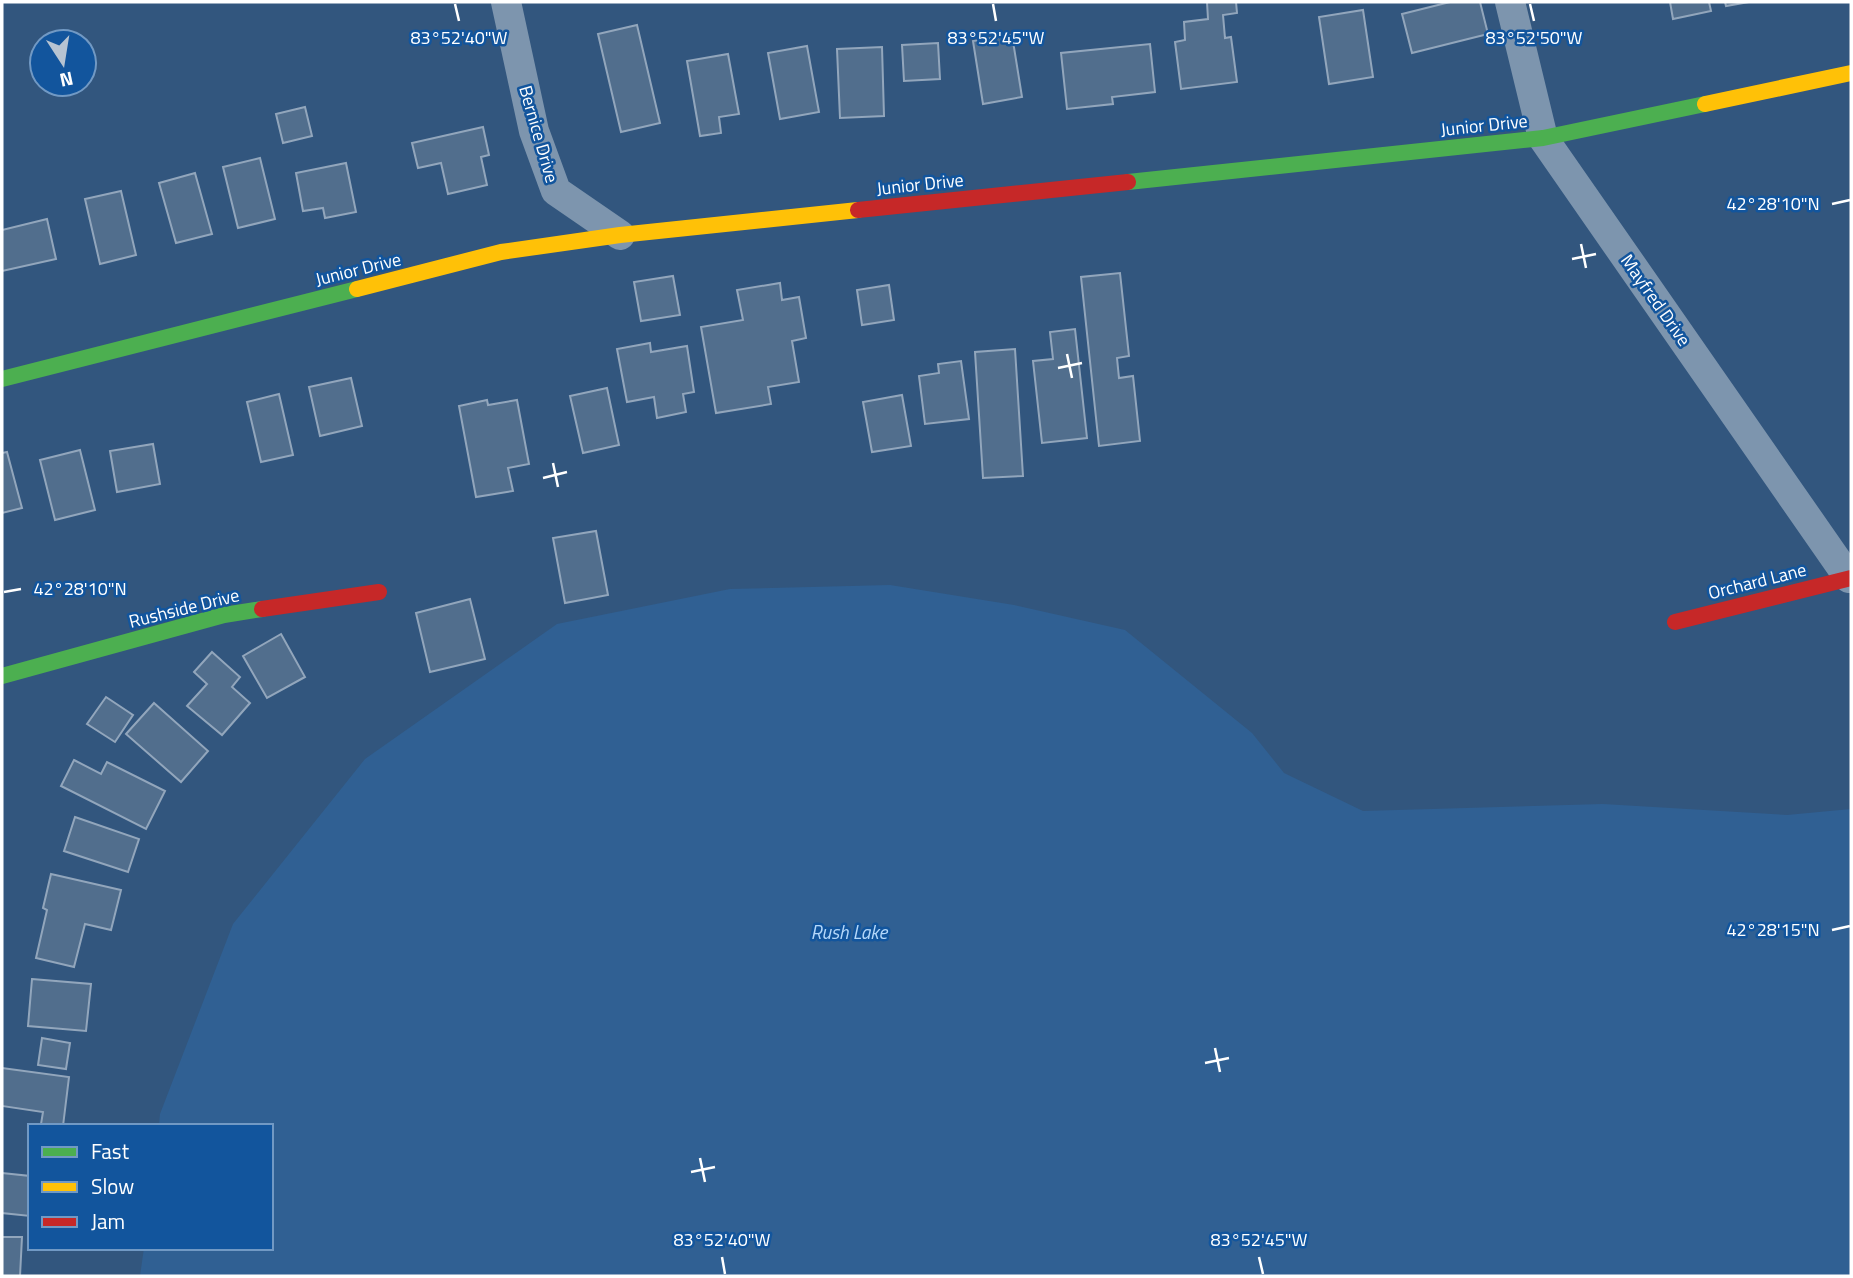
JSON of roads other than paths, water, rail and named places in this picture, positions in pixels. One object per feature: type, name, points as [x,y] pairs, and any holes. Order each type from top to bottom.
[{"type":"street","name":"Bernice Drive","points":[[506,2],[534,131],[556,191],[620,234]]},
{"type":"street","name":"Mayfred Drive","points":[[1510,2],[1543,138],[1850,578]]},
{"type":"street","name":"Junior Drive","points":[[2,379],[501,252],[620,234],[1543,138],[1851,72]]},
{"type":"street","name":"Orchard Lane","points":[[1675,622],[1850,578]]},
{"type":"street","name":"Rushside Drive","points":[[2,676],[224,615],[379,592]]},
{"type":"water","name":"Rush Lake","points":[[890,585],[1014,605],[1125,630],[1252,733],[1284,773],[1363,811],[1603,804],[1787,815],[1851,809],[1851,1276],[140,1276],[144,1250],[273,1250],[273,1124],[159,1124],[160,1114],[233,924],[365,759],[557,624],[730,589]]}]
